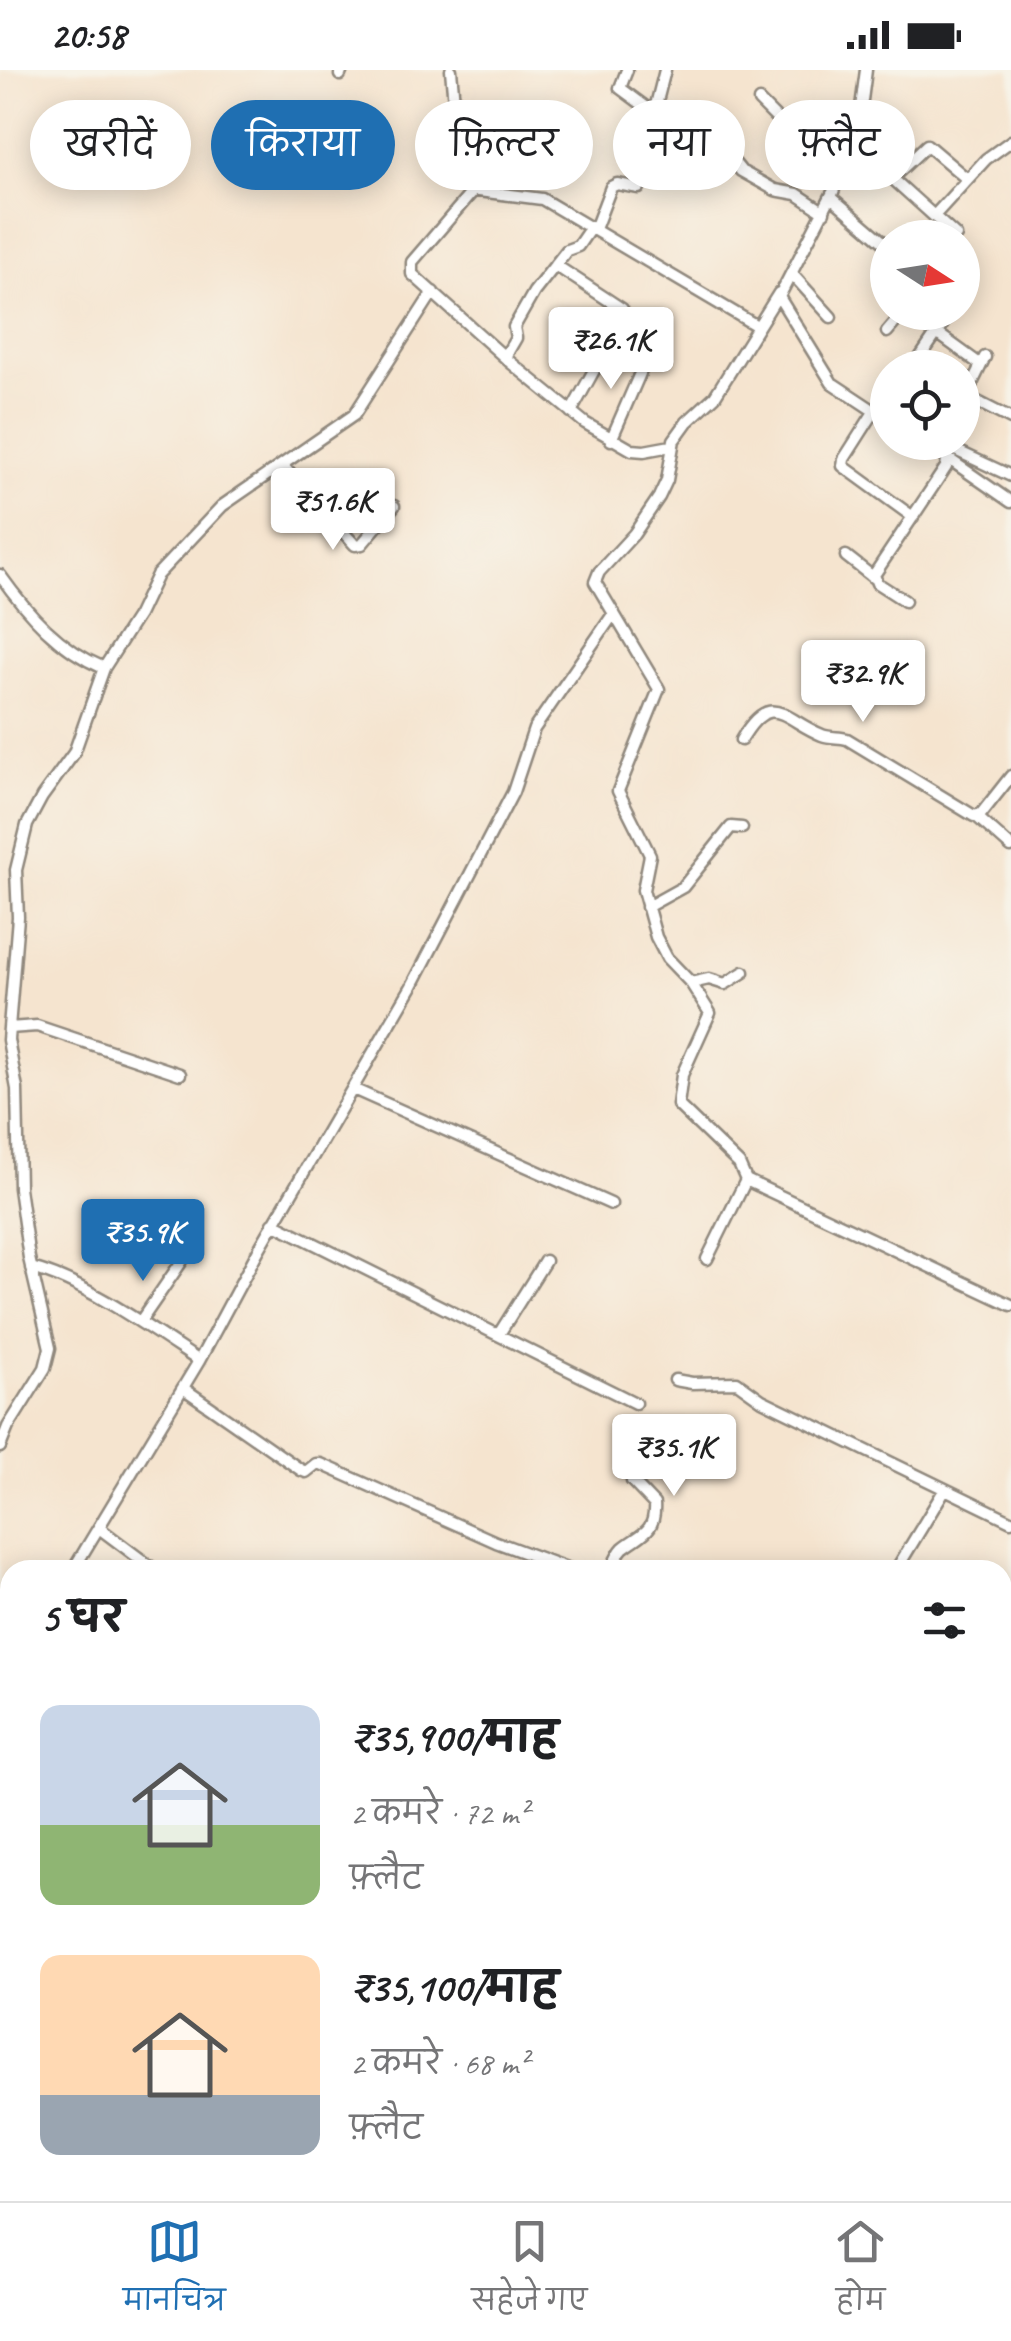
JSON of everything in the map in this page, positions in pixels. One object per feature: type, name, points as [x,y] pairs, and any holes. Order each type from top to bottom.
[{"type":"street","points":[[451,70],[460,161],[467,186],[473,192],[542,199],[757,326]]},
{"type":"street","points":[[627,70],[620,88],[637,100]]},
{"type":"street","points":[[657,100],[665,70]]},
{"type":"street","points":[[862,100],[866,70]]},
{"type":"street","points":[[759,101],[765,107]]},
{"type":"street","points":[[934,216],[986,159],[1011,141]]},
{"type":"street","points":[[915,157],[927,146],[968,178]]},
{"type":"street","points":[[745,173],[775,190],[798,194],[824,212]]},
{"type":"street","points":[[505,357],[516,338],[516,323],[537,287],[567,250],[578,246],[593,228],[613,186]]},
{"type":"street","points":[[834,190],[792,274],[715,396],[687,422],[671,446],[659,497],[634,534],[596,576],[596,586],[659,689],[618,791],[650,855],[643,890],[663,952],[709,1008],[710,1018],[682,1074],[678,1104],[739,1164],[746,1180],[1008,1304],[1011,1288]]},
{"type":"street","points":[[905,190],[938,220]]},
{"type":"street","points":[[473,192],[410,265],[412,274],[571,412],[612,440],[638,451],[671,446]]},
{"type":"street","points":[[831,198],[870,231]]},
{"type":"street","points":[[556,265],[625,312],[625,320],[571,412]]},
{"type":"street","points":[[792,274],[831,318]]},
{"type":"street","points":[[0,1444],[49,1356],[49,1339],[31,1268],[16,1160],[17,1089],[8,1028],[18,918],[16,870],[23,836],[42,797],[74,753],[104,668],[168,561],[222,506],[354,416],[432,292]]},
{"type":"street","points":[[779,293],[832,383],[870,409]]},
{"type":"street","points":[[925,350],[939,330]]},
{"type":"street","points":[[937,333],[965,350]]},
{"type":"street","points":[[611,344],[639,362],[642,371],[612,440]]},
{"type":"street","points":[[980,406],[1011,419]]},
{"type":"street","points":[[870,428],[844,459],[843,466],[913,517]]},
{"type":"street","points":[[874,578],[913,517],[939,460]]},
{"type":"street","points":[[961,460],[1011,502]]},
{"type":"street","points":[[975,460],[1011,476]]},
{"type":"street","points":[[282,465],[358,546],[394,506]]},
{"type":"street","points":[[846,556],[876,583],[905,601]]},
{"type":"street","points":[[0,575],[26,610],[54,636],[104,668]]},
{"type":"street","points":[[79,1560],[183,1388],[412,986],[512,792],[534,730],[614,612]]},
{"type":"street","points":[[741,740],[758,716],[778,710],[824,736],[847,738],[976,816],[1011,847]]},
{"type":"street","points":[[976,816],[1011,776]]},
{"type":"street","points":[[647,907],[682,888],[731,827],[742,828]]},
{"type":"street","points":[[691,983],[709,979],[725,984],[744,972]]},
{"type":"street","points":[[8,1028],[37,1026],[180,1074]]},
{"type":"street","points":[[353,1089],[610,1204]]},
{"type":"street","points":[[707,1259],[746,1180]]},
{"type":"street","points":[[274,1223],[635,1403]]},
{"type":"street","points":[[140,1322],[182,1262],[163,1243]]},
{"type":"street","points":[[499,1334],[545,1261]]},
{"type":"street","points":[[31,1268],[48,1273],[140,1322],[199,1360]]},
{"type":"street","points":[[675,1380],[736,1382],[762,1400],[1011,1521]]},
{"type":"street","points":[[183,1388],[301,1470],[321,1464],[545,1560]]},
{"type":"street","points":[[617,1560],[624,1547],[644,1536],[654,1513],[654,1504],[632,1484],[642,1439],[637,1432]]},
{"type":"street","points":[[902,1560],[945,1489]]},
{"type":"street","points":[[99,1528],[142,1560]]}]
